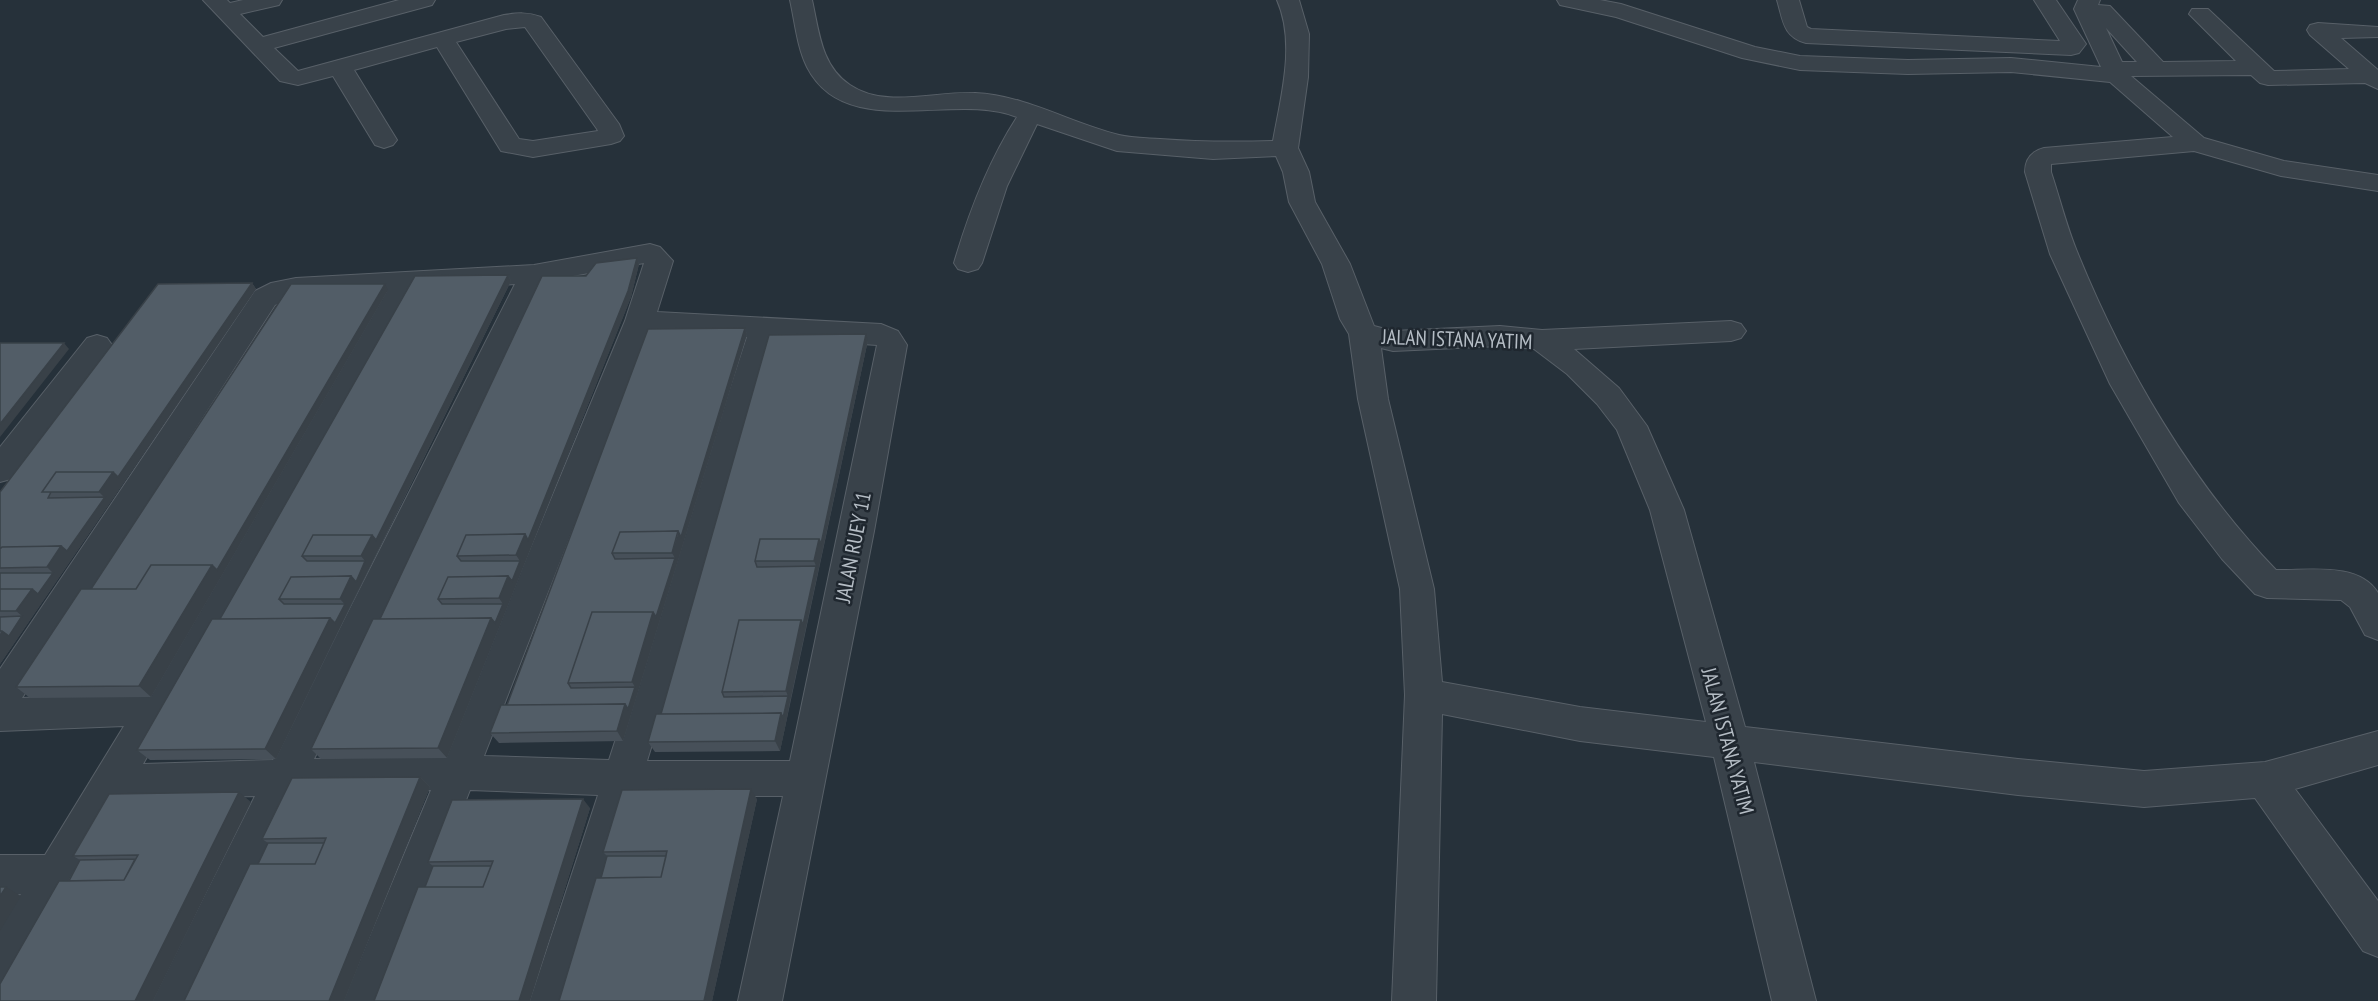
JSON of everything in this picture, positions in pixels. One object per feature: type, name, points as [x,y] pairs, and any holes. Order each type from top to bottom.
[{"type":"street","points":[[219,6],[271,0]]},
{"type":"street","points":[[257,46],[422,0]]},
{"type":"street","points":[[801,0],[814,52],[823,74],[853,98],[883,104],[960,100],[996,102],[1117,143],[1213,151],[1285,148],[1296,77],[1297,34],[1293,11],[1288,0]]},
{"type":"street","points":[[1568,0],[1621,11],[1657,6],[1750,52],[1800,63],[1908,67],[2011,65],[2116,73],[2158,69],[2258,68]]},
{"type":"street","points":[[1788,0],[1797,32],[1806,36],[2071,48],[2074,44],[2045,0]]},
{"type":"street","points":[[2158,69],[2091,3],[2085,9],[2116,73],[2195,143]]},
{"type":"street","points":[[219,6],[288,76],[298,78],[443,39],[515,20],[533,22],[610,129],[611,136],[533,149],[510,146],[443,39]]},
{"type":"street","points":[[2200,14],[2268,78],[2374,79]]},
{"type":"street","points":[[2371,32],[2318,30],[2374,79]]},
{"type":"street","points":[[340,67],[384,140]]},
{"type":"street","points":[[968,263],[980,220],[1030,114]]},
{"type":"street","points":[[2378,183],[2281,168],[2195,143],[2044,156],[2038,164],[2038,172],[2064,254],[2125,384],[2190,494],[2234,549],[2267,585],[2348,586],[2362,597],[2378,625]]},
{"type":"street","name":"JALAN ISTANA YATIM","points":[[1285,148],[1296,172],[1302,202],[1336,264],[1355,319],[1364,334],[1393,341],[1500,336],[1542,340],[1586,374],[1608,396],[1631,426],[1667,510],[1730,743],[1794,1001]]},
{"type":"street","points":[[0,700],[265,298],[281,290],[296,287],[534,274],[650,253],[659,261],[640,321],[365,1001]]},
{"type":"street","points":[[174,1001],[534,274]]},
{"type":"street","points":[[0,967],[54,874],[111,783],[404,282]]},
{"type":"street","name":"JALAN RUEY 11","points":[[640,321],[881,334],[888,338],[892,345],[760,1001]]},
{"type":"street","points":[[552,1001],[765,328]]},
{"type":"street","points":[[1542,340],[1731,331]]},
{"type":"street","points":[[1364,334],[1373,399],[1417,589],[1424,695],[1414,1001]]},
{"type":"street","points":[[0,470],[97,345]]},
{"type":"street","points":[[1424,695],[1580,724],[2144,789],[2265,780],[2378,748]]},
{"type":"street","points":[[0,715],[154,708]]},
{"type":"street","points":[[111,783],[456,772],[621,778],[806,779]]},
{"type":"street","points":[[2265,780],[2378,936]]},
{"type":"street","points":[[0,875],[54,874]]},
{"type":"building","points":[[637,258],[628,291],[528,540],[525,534],[466,535],[457,556],[461,561],[520,561],[512,581],[508,576],[448,577],[438,599],[442,604],[503,604],[495,623],[491,618],[380,619],[542,276],[586,276],[596,263]]},
{"type":"building","points":[[508,275],[376,540],[372,535],[313,535],[302,556],[307,561],[365,561],[356,582],[351,576],[291,577],[279,599],[284,604],[345,604],[335,623],[330,618],[220,619],[415,276]]},
{"type":"building","points":[[252,283],[118,477],[113,472],[56,472],[42,492],[51,492],[48,498],[105,497],[67,551],[61,546],[2,547],[0,549],[0,492],[158,284]]},
{"type":"building","points":[[291,284],[385,284],[217,570],[212,565],[151,565],[136,589],[91,589]]},
{"type":"building","points":[[745,328],[681,537],[678,531],[620,532],[612,553],[615,559],[675,558],[656,617],[653,612],[592,612],[568,683],[571,688],[635,687],[628,709],[625,704],[507,705],[648,329]]},
{"type":"building","points":[[866,334],[821,544],[819,539],[760,539],[755,561],[757,567],[816,566],[803,625],[801,620],[739,620],[722,692],[724,697],[788,696],[783,718],[781,713],[661,714],[769,335]]},
{"type":"building","points":[[0,343],[64,343],[0,424]]},
{"type":"building","points":[[56,472],[113,472],[99,492],[42,492]]},
{"type":"building","points":[[678,531],[672,553],[612,553],[620,532]]},
{"type":"building","points":[[525,534],[516,555],[457,556],[466,535]]},
{"type":"building","points":[[313,535],[372,535],[361,556],[302,556]]},
{"type":"building","points":[[760,539],[819,539],[814,561],[755,561]]},
{"type":"building","points":[[61,546],[47,567],[0,568],[0,549],[2,547]]},
{"type":"building","points":[[151,565],[212,565],[139,686],[16,687],[81,589],[136,589]]},
{"type":"building","points":[[0,573],[53,573],[38,594],[32,589],[0,589]]},
{"type":"building","points":[[351,576],[340,599],[279,599],[291,577]]},
{"type":"building","points":[[508,576],[499,598],[438,599],[448,577]]},
{"type":"building","points":[[0,589],[32,589],[16,611],[0,611]]},
{"type":"building","points":[[592,612],[653,612],[632,682],[568,683]]},
{"type":"building","points":[[22,616],[9,636],[0,631],[0,617]]},
{"type":"building","points":[[330,618],[265,749],[137,750],[212,619]]},
{"type":"building","points":[[491,618],[438,748],[311,749],[373,619]]},
{"type":"building","points":[[739,620],[801,620],[786,691],[722,692]]},
{"type":"building","points":[[625,704],[617,731],[490,733],[501,705]]},
{"type":"building","points":[[781,713],[775,741],[648,742],[656,714]]},
{"type":"building","points":[[420,777],[329,1001],[184,1001],[250,864],[315,864],[326,838],[262,839],[292,778]]},
{"type":"building","points":[[751,789],[704,1001],[559,1001],[596,878],[661,877],[667,851],[603,852],[622,790]]},
{"type":"building","points":[[239,792],[135,1001],[0,1001],[0,984],[59,881],[124,880],[138,855],[73,856],[109,794]]},
{"type":"building","points":[[583,799],[519,1001],[374,1001],[418,887],[483,887],[493,861],[428,862],[452,800]]},
{"type":"building","points":[[268,843],[324,843],[315,864],[258,864]]},
{"type":"building","points":[[607,856],[666,856],[661,877],[601,878]]},
{"type":"building","points":[[135,859],[124,880],[69,881],[80,860]]},
{"type":"building","points":[[433,866],[491,866],[483,887],[425,887]]},
{"type":"building","points":[[0,887],[6,887],[0,896]]}]
